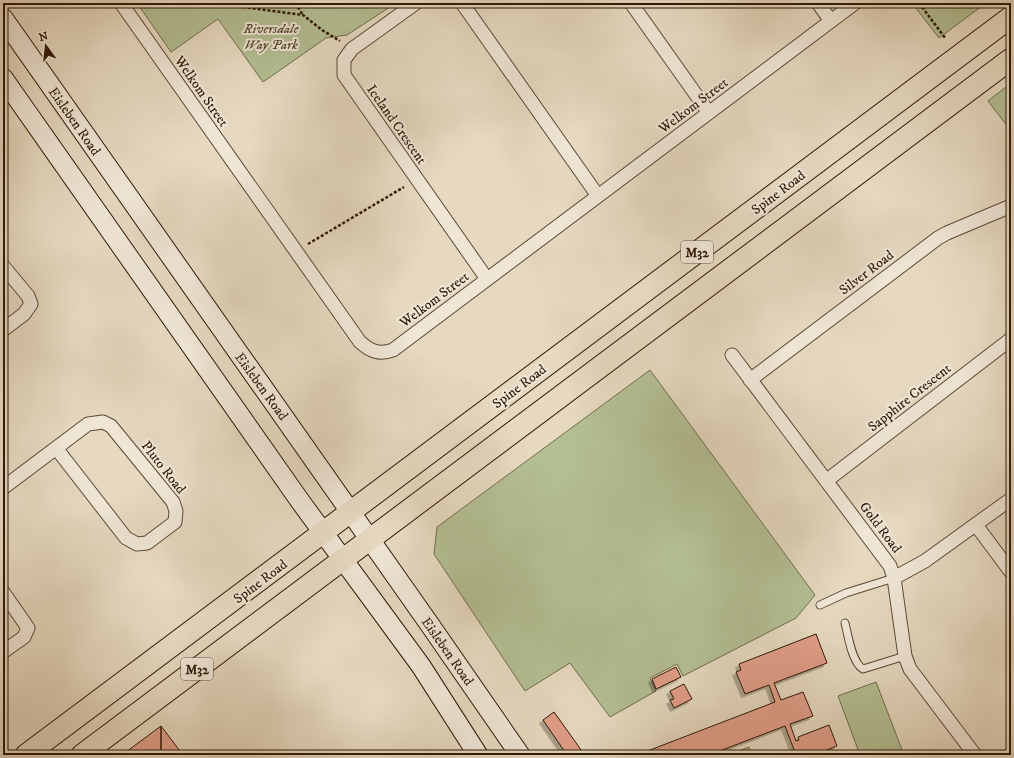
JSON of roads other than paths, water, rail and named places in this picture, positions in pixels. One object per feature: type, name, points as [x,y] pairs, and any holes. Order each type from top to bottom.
[{"type":"main road","name":"Spine Road","points":[[26,755],[1011,17]]},
{"type":"main road","name":"Eisleben Road","points":[[3,18],[520,755]]},
{"type":"main road","name":"M32","points":[[82,755],[1011,59]]},
{"type":"main road","points":[[3,78],[300,501],[421,666],[478,755]]},
{"type":"street","name":"Welkom Street","points":[[120,3],[360,342],[375,352],[393,350],[855,3]]},
{"type":"street","name":"Iceland Crescent","points":[[416,3],[352,49],[344,60],[343,68],[347,81],[487,279]]},
{"type":"street","points":[[462,3],[598,196]]},
{"type":"street","points":[[632,3],[709,113]]},
{"type":"street","points":[[818,3],[831,21]]},
{"type":"street","name":"Silver Road","points":[[750,380],[938,238],[1011,206]]},
{"type":"street","points":[[3,266],[28,296],[31,304],[24,314],[3,330]]},
{"type":"street","name":"Sapphire Crescent","points":[[826,481],[1011,339]]},
{"type":"street","name":"Gold Road","points":[[732,355],[826,481],[882,552],[890,566],[894,578],[905,656],[910,669],[975,755]]},
{"type":"street","name":"Pluto Road","points":[[3,488],[56,448],[88,424],[103,422],[111,426],[173,502],[176,511],[175,522],[147,543],[131,542],[126,538],[56,448]]},
{"type":"street","points":[[894,578],[925,561],[1011,499]]},
{"type":"street","points":[[976,525],[1011,572]]},
{"type":"street","points":[[3,592],[28,628],[24,637],[3,652]]},
{"type":"lane","points":[[820,606],[846,593],[894,578]]},
{"type":"lane","points":[[845,623],[855,660],[861,668],[863,669],[905,656]]},
{"type":"park label","name":"Riversdale Way Park","points":[[271,36]]}]
